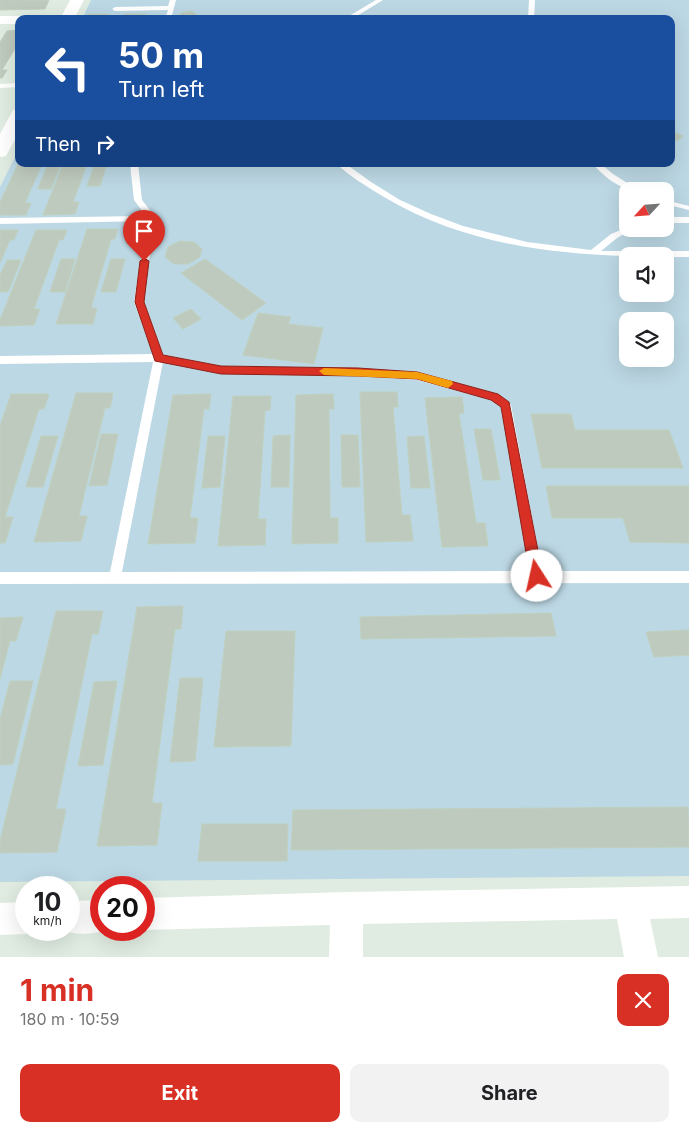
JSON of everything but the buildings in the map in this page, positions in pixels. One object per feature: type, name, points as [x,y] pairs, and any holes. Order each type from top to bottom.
[{"type":"street","points":[[70,15],[77,0]]},
{"type":"street","points":[[0,20],[15,20]]},
{"type":"street","points":[[0,152],[15,122]]},
{"type":"street","points":[[155,914],[689,902]]},
{"type":"street","points":[[630,903],[641,957]]},
{"type":"street","points":[[346,957],[347,908]]},
{"type":"street","points":[[0,919],[15,918]]},
{"type":"lane","points":[[169,15],[173,0]]},
{"type":"lane","points":[[354,15],[380,0]]},
{"type":"lane","points":[[531,15],[532,0]]},
{"type":"lane","points":[[115,9],[171,8]]},
{"type":"lane","points":[[0,86],[15,85]]},
{"type":"lane","points":[[115,578],[159,358],[139,302],[144,261],[156,233],[152,218],[138,200],[134,167]]},
{"type":"lane","points":[[345,167],[371,186],[392,198],[441,221],[506,240],[561,250],[593,253],[689,254]]},
{"type":"lane","points":[[600,167],[620,182]]},
{"type":"lane","points":[[674,204],[689,208]]},
{"type":"lane","points":[[0,221],[152,218]]},
{"type":"lane","points":[[674,220],[689,220]]},
{"type":"lane","points":[[593,253],[619,234]]},
{"type":"lane","points":[[0,360],[159,358],[221,370],[358,372],[417,376],[494,397],[506,405],[537,576]]},
{"type":"lane","points":[[0,578],[689,577]]},
{"type":"shaded area","points":[[91,0],[689,0],[689,876],[155,881],[155,876],[90,876],[90,881],[80,881],[80,876],[15,876],[15,882],[0,882],[0,187],[15,157],[15,167],[675,167],[675,15],[84,15]]},
{"type":"slow traffic","points":[[324,371],[417,376],[448,384]]},
{"type":"route","points":[[144,261],[139,302],[159,358],[221,370],[358,372],[417,376],[494,397],[506,405],[537,576]]}]
